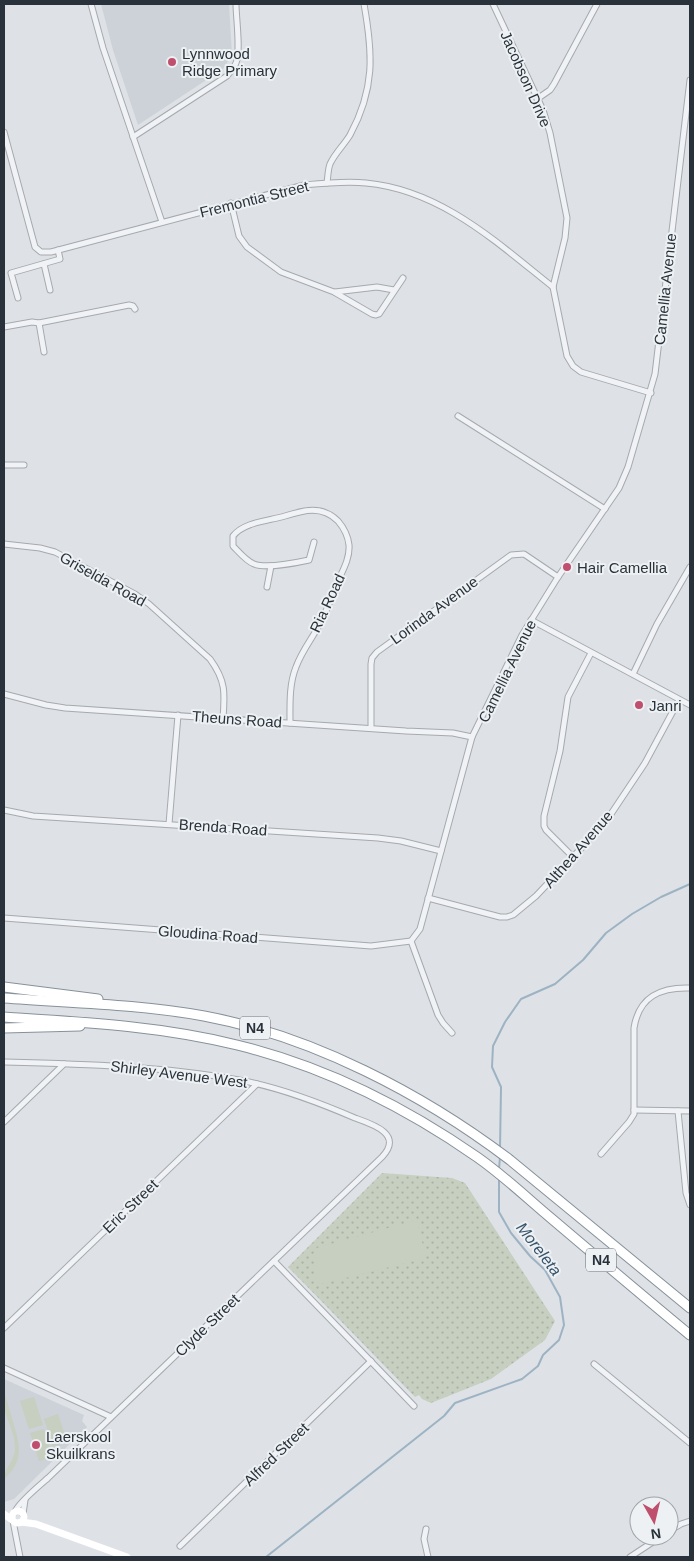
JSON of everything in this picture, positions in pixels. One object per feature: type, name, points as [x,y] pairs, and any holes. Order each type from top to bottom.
[{"type":"highway","points":[[4,987],[107,1000],[159,1009]]},
{"type":"highway","name":"N4","points":[[4,998],[159,1009],[244,1024],[309,1047],[365,1071],[412,1095],[481,1138],[690,1308]]},
{"type":"highway","name":"N4","points":[[4,1016],[115,1024],[196,1036],[239,1045],[326,1074],[414,1117],[478,1158],[690,1335]]},
{"type":"highway","points":[[4,1028],[55,1028],[115,1024]]},
{"type":"street","points":[[91,4],[103,48],[162,222]]},
{"type":"street","points":[[133,137],[227,76],[232,70],[238,53],[236,4]]},
{"type":"street","points":[[327,183],[330,164],[349,135],[360,112],[370,78],[371,40],[364,4]]},
{"type":"street","name":"Jacobson Drive","points":[[493,4],[549,128],[567,218],[553,287],[567,356],[573,366],[581,372],[651,393]]},
{"type":"street","points":[[537,99],[550,90],[554,84],[597,4]]},
{"type":"street","name":"Camellia Avenue","points":[[411,941],[420,929],[472,738],[530,620],[619,488],[628,467],[656,374],[690,80]]},
{"type":"street","name":"Fremontia Street","points":[[4,132],[36,247],[41,252],[51,252],[304,185],[365,183],[387,186],[419,195],[453,211],[553,287]]},
{"type":"street","points":[[231,203],[239,236],[247,247],[283,274],[334,292],[376,315],[379,314],[403,278]]},
{"type":"street","points":[[18,298],[11,273],[60,259],[58,250]]},
{"type":"street","points":[[44,264],[50,290]]},
{"type":"street","points":[[334,292],[377,287],[394,290]]},
{"type":"street","points":[[4,327],[32,322],[38,323],[129,304],[135,309]]},
{"type":"street","points":[[38,323],[44,352]]},
{"type":"street","points":[[458,416],[605,509]]},
{"type":"street","points":[[4,465],[24,465]]},
{"type":"street","name":"Ria Road","points":[[271,566],[257,565],[249,562],[233,546],[233,535],[237,531],[252,525],[302,510],[325,511],[342,525],[347,535],[349,546],[347,560],[325,612],[295,668],[292,682],[290,723]]},
{"type":"street","points":[[268,587],[271,566],[309,560],[314,542]]},
{"type":"street","name":"Griselda Road","points":[[4,544],[40,548],[54,552],[135,594],[150,604],[210,659],[215,666],[223,680],[225,692],[223,718]]},
{"type":"street","name":"Lorinda Avenue","points":[[372,728],[371,664],[372,658],[377,652],[511,554],[524,554],[558,577]]},
{"type":"street","points":[[633,674],[657,624],[690,567]]},
{"type":"street","points":[[530,620],[690,705]]},
{"type":"street","points":[[573,857],[546,830],[544,816],[560,751],[568,697],[591,654]]},
{"type":"street","name":"Theuns Road","points":[[4,694],[65,708],[452,733],[472,738]]},
{"type":"street","name":"Althea Avenue","points":[[428,898],[497,917],[513,915],[536,896],[605,823],[645,763],[679,700]]},
{"type":"street","points":[[169,824],[178,715]]},
{"type":"street","name":"Brenda Road","points":[[4,810],[33,816],[378,838],[441,851]]},
{"type":"street","name":"Gloudina Road","points":[[4,918],[371,946],[411,941]]},
{"type":"street","points":[[411,941],[438,1015],[452,1033]]},
{"type":"street","points":[[601,1154],[632,1118],[634,1110],[634,1028],[637,1015],[649,998],[660,991],[674,988],[690,988]]},
{"type":"street","name":"Shirley Avenue West","points":[[4,1062],[137,1067],[257,1084],[332,1108],[381,1128],[389,1139],[387,1151]]},
{"type":"street","points":[[4,1122],[64,1064]]},
{"type":"street","name":"Eric Street","points":[[4,1328],[257,1084]]},
{"type":"street","points":[[634,1110],[690,1111]]},
{"type":"street","points":[[678,1111],[686,1193],[690,1205]]},
{"type":"street","name":"Clyde Street","points":[[20,1557],[18,1518],[25,1500],[387,1151]]},
{"type":"street","points":[[274,1261],[414,1406]]},
{"type":"street","name":"Alfred Street","points":[[180,1546],[371,1361]]},
{"type":"street","points":[[594,1364],[690,1443]]},
{"type":"street","points":[[4,1368],[111,1417]]},
{"type":"street","points":[[4,1512],[127,1557]]},
{"type":"street","points":[[426,1529],[424,1539],[428,1557]]},
{"type":"street","points":[[630,1557],[647,1546]]},
{"type":"shaded area","name":"Lynnwood Ridge Primary","points":[[101,4],[229,4],[232,55],[223,69],[138,125],[113,50]]},
{"type":"shaded area","name":"Laerskool Skuilkrans","points":[[4,1379],[84,1415],[82,1421],[87,1427],[14,1499],[4,1502]]},
{"type":"green space","points":[[382,1173],[452,1178],[465,1183],[555,1321],[545,1340],[491,1379],[431,1403],[422,1399],[419,1395],[415,1397],[288,1267]]},
{"type":"green space","points":[[417,1220],[426,1258],[317,1285],[313,1267],[318,1265],[313,1249]]},
{"type":"green space","points":[[4,1393],[19,1446],[19,1453],[15,1466],[4,1479],[14,1456],[15,1447],[14,1437],[4,1408]]},
{"type":"green space","points":[[34,1397],[43,1425],[29,1429],[20,1401]]},
{"type":"green space","points":[[58,1414],[67,1442],[53,1447],[44,1419]]},
{"type":"green space","points":[[44,1429],[53,1457],[39,1461],[30,1433]]},
{"type":"waterway","name":"Moreleta","points":[[500,1149],[501,1087],[492,1067],[493,1046],[505,1022],[521,999],[555,984],[583,960],[606,933],[632,914],[661,897],[690,884]]},
{"type":"waterway","name":"Moreleta","points":[[499,1169],[500,1157]]},
{"type":"waterway","name":"Moreleta","points":[[266,1557],[444,1416],[455,1403],[522,1379],[538,1366],[543,1355],[559,1340],[564,1325],[560,1297],[545,1270],[530,1256],[511,1233],[499,1212],[499,1179]]},
{"type":"place","name":"Lynnwood Ridge Primary","points":[[172,62]]},
{"type":"place","name":"Hair Camellia","points":[[567,567]]},
{"type":"place","name":"Janri","points":[[639,705]]},
{"type":"place","name":"Laerskool Skuilkrans","points":[[36,1445]]}]
